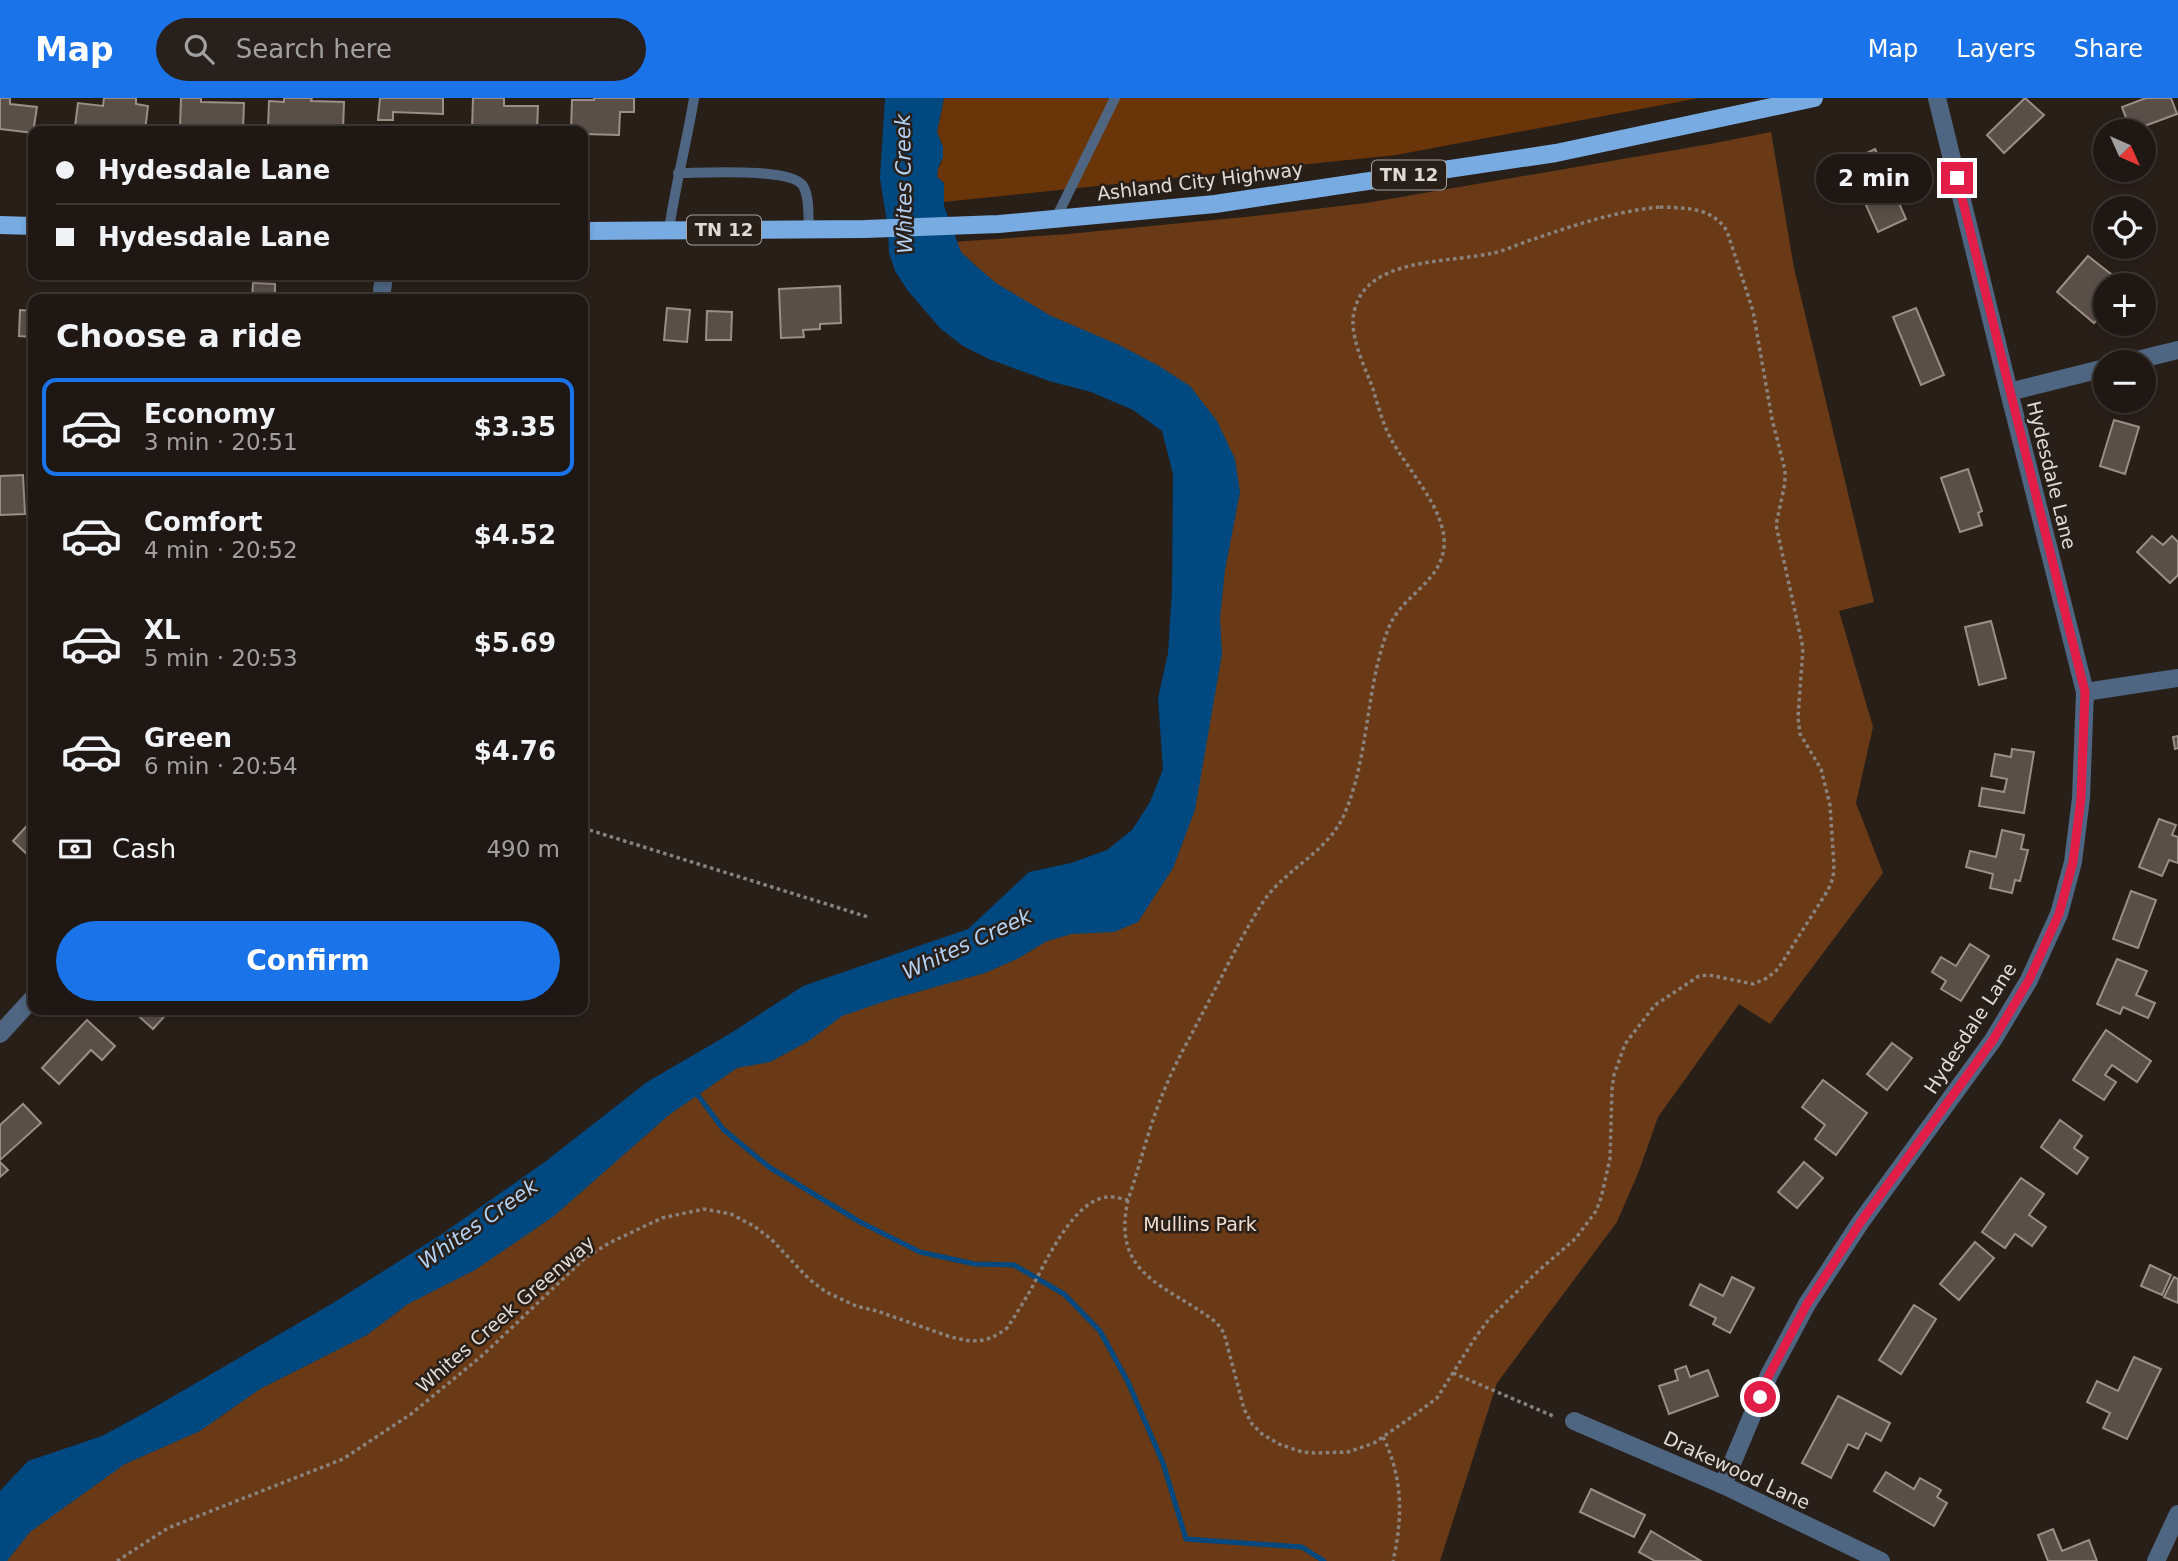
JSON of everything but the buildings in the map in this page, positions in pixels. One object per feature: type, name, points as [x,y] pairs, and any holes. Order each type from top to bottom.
[{"type":"main road","name":"Ashland City Highway","points":[[588,230],[809,230],[999,224],[1215,204],[1556,153],[1814,98]]},
{"type":"main road","points":[[0,225],[28,226]]},
{"type":"street","name":"Hydesdale Lane","points":[[1723,1485],[1769,1375],[1807,1304],[1860,1223],[1993,1040],[2029,980],[2059,914],[2073,862],[2081,798],[2085,692],[1937,98]]},
{"type":"street","points":[[2156,355],[2178,350]]},
{"type":"street","points":[[2009,392],[2093,371]]},
{"type":"street","points":[[2085,692],[2178,678]]},
{"type":"street","points":[[0,1034],[28,1003]]},
{"type":"street","name":"Drakewood Lane","points":[[1574,1421],[1723,1485],[1881,1561]]},
{"type":"street","points":[[2156,1561],[2178,1514]]},
{"type":"lane","points":[[669,230],[694,98]]},
{"type":"lane","points":[[1056,218],[1115,98]]},
{"type":"lane","points":[[678,173],[778,174],[794,178],[803,186],[809,230]]},
{"type":"path","points":[[1660,207],[1695,208],[1713,216],[1727,230],[1753,311],[1772,419],[1785,470],[1785,484],[1776,524],[1803,648],[1798,717],[1800,734],[1821,769],[1826,785],[1830,805],[1833,878],[1817,909],[1777,969],[1767,978],[1753,984],[1709,975],[1699,976],[1655,1004],[1625,1044],[1614,1075],[1610,1159],[1596,1212],[1576,1238],[1489,1319],[1453,1373],[1437,1398],[1374,1443],[1328,1454],[1302,1452],[1279,1444],[1252,1424],[1244,1409],[1227,1344],[1217,1323],[1146,1276],[1127,1249],[1124,1219],[1166,1084],[1239,945],[1282,879],[1335,833],[1344,815],[1353,790],[1382,645],[1394,615],[1427,584],[1442,557],[1442,525],[1390,437],[1359,353],[1353,318],[1361,294],[1384,275],[1408,267],[1438,260],[1495,253],[1605,215],[1660,207]]},
{"type":"path","points":[[588,830],[869,917]]},
{"type":"path","name":"Whites Creek Greenway","points":[[117,1561],[168,1528],[343,1459],[411,1414],[459,1375],[511,1330],[585,1258],[648,1223],[704,1209],[731,1214],[763,1233],[809,1279],[838,1299],[948,1336],[982,1342],[1007,1328],[1052,1250],[1082,1210],[1106,1197],[1128,1200]]},
{"type":"path","points":[[1453,1373],[1553,1416]]},
{"type":"path","points":[[1383,1437],[1396,1468],[1400,1496],[1399,1529],[1393,1561]]},
{"type":"green space","name":"Mullins Park","points":[[1771,132],[1794,268],[1874,602],[1839,611],[1873,727],[1856,803],[1883,873],[1770,1024],[1739,1004],[1658,1117],[1617,1222],[1497,1383],[1440,1561],[0,1561],[58,1490],[717,1072],[852,1000],[1038,928],[1176,809],[1178,389],[995,305],[953,242],[1068,234],[1366,203]]},
{"type":"shaded area","points":[[944,98],[1699,98],[1396,155],[943,202],[944,183],[937,177],[943,147],[937,132]]},
{"type":"water","name":"Whites Creek","points":[[885,98],[944,98],[937,132],[943,147],[943,157],[937,177],[944,183],[944,206],[961,252],[996,283],[1051,316],[1119,345],[1190,386],[1217,421],[1235,459],[1240,492],[1225,570],[1220,618],[1222,654],[1195,810],[1173,868],[1138,922],[1114,932],[1072,934],[1047,941],[1019,958],[985,973],[842,1016],[809,1041],[770,1062],[737,1068],[669,1115],[554,1216],[475,1270],[408,1304],[367,1335],[260,1389],[200,1431],[125,1464],[30,1532],[7,1561],[0,1561],[0,1491],[28,1461],[102,1436],[333,1303],[442,1234],[546,1161],[647,1082],[731,1033],[803,986],[968,929],[1029,872],[1071,863],[1107,850],[1132,830],[1150,802],[1163,769],[1158,698],[1168,653],[1172,590],[1173,474],[1162,431],[1133,410],[1091,392],[1049,381],[989,359],[963,346],[941,329],[908,291],[895,271],[889,253],[880,178]]},
{"type":"waterway","points":[[694,1090],[723,1129],[769,1167],[860,1222],[920,1252],[975,1264],[1014,1265],[1064,1294],[1100,1331],[1128,1382],[1163,1463],[1186,1539],[1302,1547],[1324,1561]]},
{"type":"route","points":[[1760,1397],[1807,1304],[1860,1223],[1993,1040],[2029,980],[2059,914],[2073,862],[2081,798],[2085,692],[1957,178]]}]
